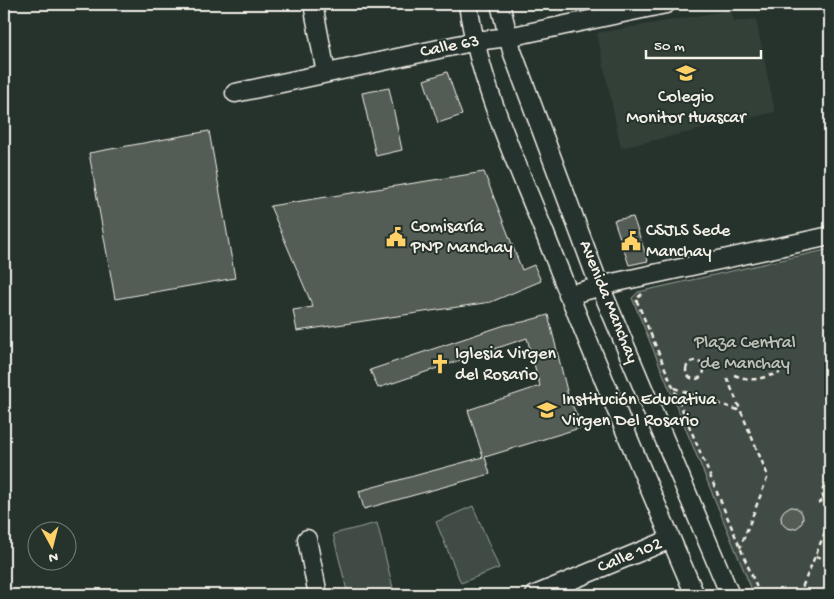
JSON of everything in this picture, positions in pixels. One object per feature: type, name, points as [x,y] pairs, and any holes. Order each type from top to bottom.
[{"type":"street","points":[[313,4],[326,73]]},
{"type":"street","name":"Avenida Manchay","points":[[468,4],[493,101],[568,295],[695,595]]},
{"type":"street","name":"Avenida Manchay","points":[[500,4],[508,37],[600,286],[730,595]]},
{"type":"street","name":"Calle 63","points":[[235,93],[476,41],[508,37],[666,4]]},
{"type":"street","points":[[568,295],[600,286],[830,236]]},
{"type":"street","points":[[306,539],[318,595]]},
{"type":"street","name":"Calle 102","points":[[535,595],[671,539]]},
{"type":"path","points":[[650,292],[640,295],[636,299],[760,595]]},
{"type":"path","points":[[694,361],[702,363],[704,371],[701,377],[696,380],[688,377],[685,368],[688,363],[694,361]]},
{"type":"path","points":[[734,375],[754,380],[780,373]]},
{"type":"path","points":[[726,378],[768,476],[740,548]]},
{"type":"path","points":[[673,388],[741,411]]},
{"type":"path","points":[[830,479],[823,486],[822,493],[824,500],[830,507]]},
{"type":"path","points":[[818,503],[824,500]]},
{"type":"path","points":[[799,595],[830,520]]},
{"type":"path","points":[[816,556],[830,561]]},
{"type":"shaded area","name":"Colegio Monitor Huascar","points":[[731,10],[734,21],[756,19],[775,112],[621,148],[597,33]]},
{"type":"green space","name":"Plaza Central de Manchay","points":[[830,249],[830,595],[754,595],[632,298],[638,292]]},
{"type":"green space","points":[[473,506],[499,568],[461,583],[436,522]]},
{"type":"green space","points":[[377,523],[394,592],[381,595],[348,595],[333,534]]},
{"type":"building","points":[[447,72],[462,115],[438,123],[424,80]]},
{"type":"building","points":[[389,88],[402,150],[376,156],[362,93]]},
{"type":"building","points":[[209,131],[235,278],[115,299],[89,153]]},
{"type":"building","name":"Comisaría PNP Manchay","points":[[484,172],[522,270],[534,265],[541,281],[491,302],[297,331],[293,310],[313,307],[270,206]]},
{"type":"building","name":"CSJLS Sede Manchay","points":[[633,217],[648,261],[629,265],[614,220]]},
{"type":"building","points":[[548,315],[569,399],[583,427],[485,457],[490,474],[364,509],[359,491],[483,457],[468,410],[540,386],[527,338],[378,388],[370,370],[505,325]]},
{"type":"building","points":[[792,507],[800,510],[803,518],[800,526],[792,529],[784,526],[781,518],[784,510]]},
{"type":"place","name":"Colegio Monitor Huascar","points":[[686,73]]},
{"type":"place","name":"Comisaría PNP Manchay","points":[[396,237]]},
{"type":"place","name":"CSJLS Sede Manchay","points":[[631,241]]},
{"type":"place","name":"Iglesia Virgen del Rosario","points":[[440,364]]},
{"type":"place","name":"Institución Educativa Virgen Del Rosario","points":[[547,410]]}]
